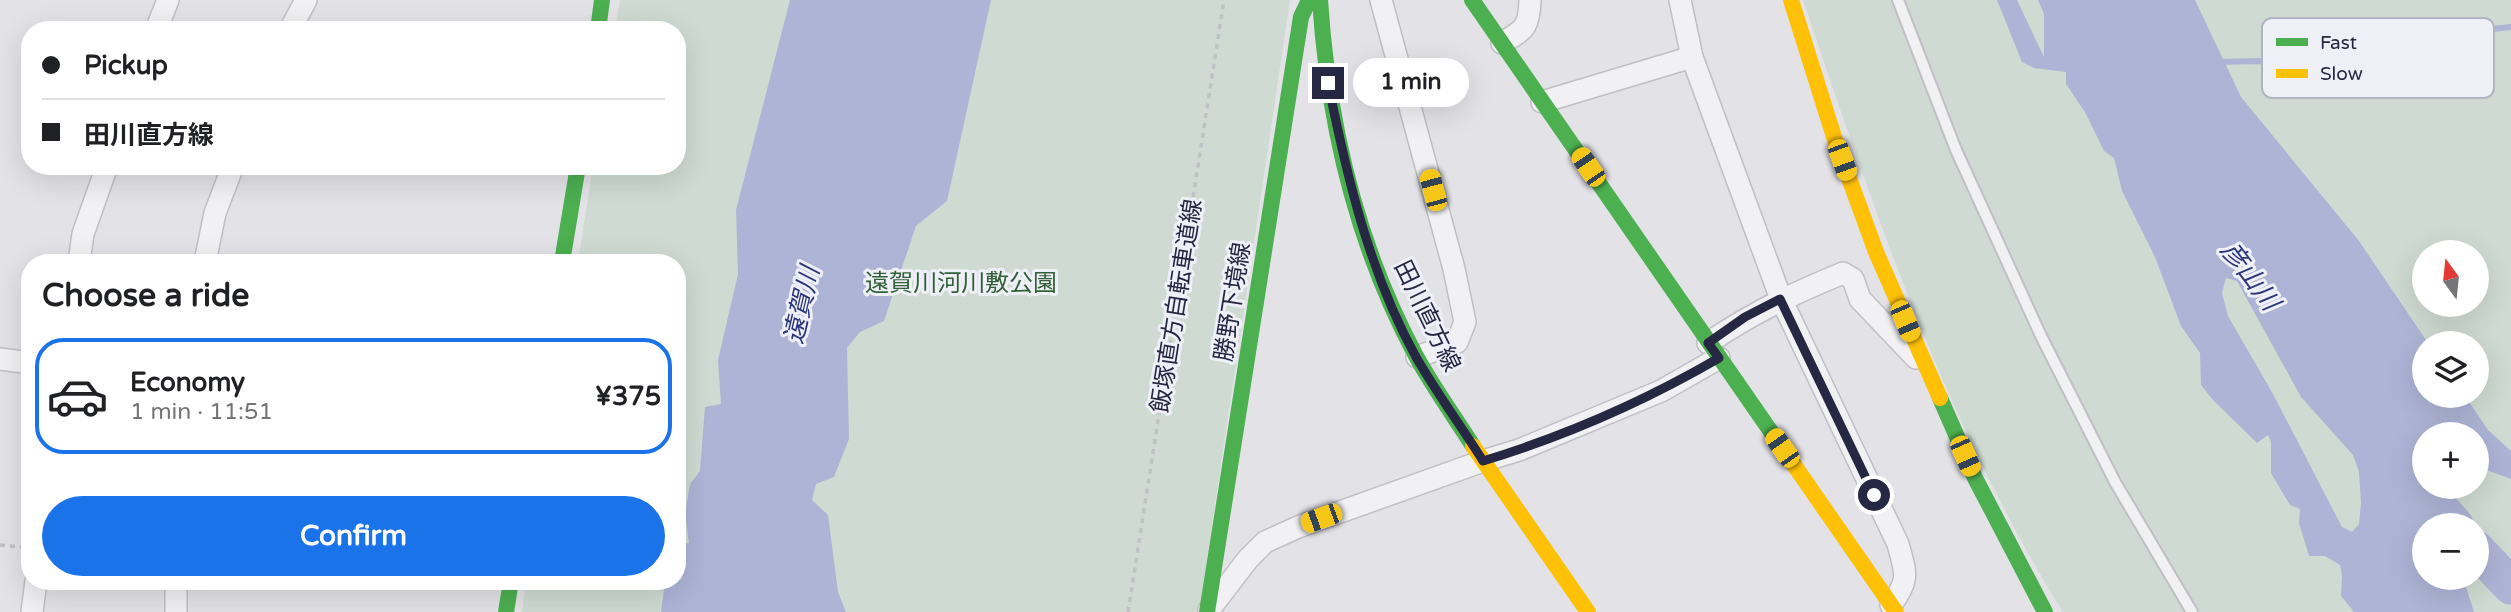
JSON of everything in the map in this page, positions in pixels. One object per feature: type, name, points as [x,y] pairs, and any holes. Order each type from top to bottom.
[{"type":"main road","points":[[599,21],[602,0]]},
{"type":"main road","name":"勝野下境線","points":[[1208,612],[1301,17],[1309,0]]},
{"type":"main road","name":"田川直方線","points":[[1320,0],[1320,26],[1328,83],[1345,169],[1389,300],[1416,357],[1483,461],[1588,612]]},
{"type":"main road","points":[[1472,0],[1893,608]]},
{"type":"main road","points":[[1791,0],[1834,137],[1876,252],[1924,367],[1975,478],[2045,612]]},
{"type":"main road","points":[[563,254],[576,175]]},
{"type":"main road","points":[[506,612],[510,590]]},
{"type":"street","points":[[160,21],[168,0]]},
{"type":"street","points":[[295,21],[306,0]]},
{"type":"street","points":[[1381,0],[1454,269],[1465,322],[1457,342],[1416,357]]},
{"type":"street","points":[[1502,43],[1524,30],[1530,15],[1530,0]]},
{"type":"street","points":[[1680,0],[1692,57],[1780,299],[1898,544],[1906,579],[1893,608]]},
{"type":"street","points":[[1542,102],[1692,57]]},
{"type":"street","points":[[80,254],[83,234],[104,175]]},
{"type":"street","points":[[207,254],[215,213],[230,175]]},
{"type":"street","points":[[1208,612],[1248,559],[1265,542],[1298,527],[1519,450],[1661,391],[1714,350],[1745,317],[1843,273],[1853,279],[1860,299],[1924,367]]},
{"type":"street","points":[[0,359],[21,362]]},
{"type":"street","points":[[32,612],[35,590]]},
{"type":"street","points":[[176,590],[176,612]]},
{"type":"lane","points":[[1898,0],[1956,150],[2041,336],[2115,482],[2192,612]]},
{"type":"path","name":"飯塚直方自転車道線","points":[[1128,612],[1224,0]]},
{"type":"path","points":[[0,545],[21,547]]},
{"type":"green space","name":"遠賀川河川敷公園","points":[[620,0],[1290,0],[1199,612],[522,612],[525,590],[686,590],[686,254],[579,254],[592,175],[686,175],[686,21],[616,21]]},
{"type":"green space","points":[[1803,0],[2511,0],[2511,612],[2063,612],[2021,540],[1983,466],[1915,314]]},
{"type":"water","name":"遠賀川","points":[[790,0],[991,0],[947,201],[916,226],[884,321],[860,332],[847,348],[849,439],[834,477],[816,484],[812,500],[828,515],[838,592],[846,612],[661,612],[664,590],[686,590],[686,544],[689,543],[686,508],[690,484],[700,471],[705,407],[721,404],[718,360],[738,274],[736,210]]},
{"type":"water","points":[[1997,0],[2017,0],[2044,57],[2044,14],[2038,0],[2195,0],[2241,97],[2359,241],[2420,331],[2412,331],[2412,408],[2473,408],[2483,422],[2412,422],[2412,499],[2445,499],[2448,513],[2412,513],[2412,590],[2467,590],[2474,612],[2354,612],[2341,596],[2340,565],[2325,556],[2309,556],[2299,523],[2300,509],[2290,505],[2271,473],[2271,442],[2268,435],[2257,443],[2201,385],[2200,353],[2181,326],[2155,257],[2122,191],[2114,158],[2104,151],[2085,112],[2066,84],[2066,72],[2034,68],[2022,62]],"holes":[[[2226,278],[2237,281],[2301,397],[2353,455],[2359,472],[2361,503],[2359,524],[2352,532],[2342,527],[2273,394],[2228,316],[2222,293]]]},
{"type":"water","points":[[2489,431],[2511,451],[2511,479],[2489,471]]},
{"type":"waterway","points":[[2494,29],[2511,27]]},
{"type":"waterway","points":[[2218,62],[2262,62]]},
{"type":"waterway","name":"彦山川","points":[[2432,499],[2444,513]]},
{"type":"waterway","name":"彦山川","points":[[2489,563],[2511,586]]},
{"type":"traffic: fast","points":[[599,21],[602,0]]},
{"type":"traffic: fast","points":[[1207,612],[1301,17],[1309,0]]},
{"type":"traffic: fast","points":[[1320,0],[1338,138],[1362,228],[1395,314],[1416,356],[1473,446]]},
{"type":"traffic: fast","points":[[1472,0],[1794,465]]},
{"type":"traffic: fast","points":[[563,254],[576,175]]},
{"type":"traffic: fast","points":[[1940,398],[1975,478],[2045,612]]},
{"type":"traffic: fast","points":[[506,612],[510,590]]},
{"type":"traffic: slow","points":[[1791,0],[1834,137],[1876,252],[1940,398]]},
{"type":"traffic: slow","points":[[1473,446],[1588,612]]},
{"type":"traffic: slow","points":[[1794,465],[1896,612]]},
{"type":"route","points":[[1328,83],[1345,169],[1389,300],[1416,357],[1483,461],[1519,450],[1661,391],[1719,358],[1708,343],[1745,317],[1780,299],[1874,495]]}]
